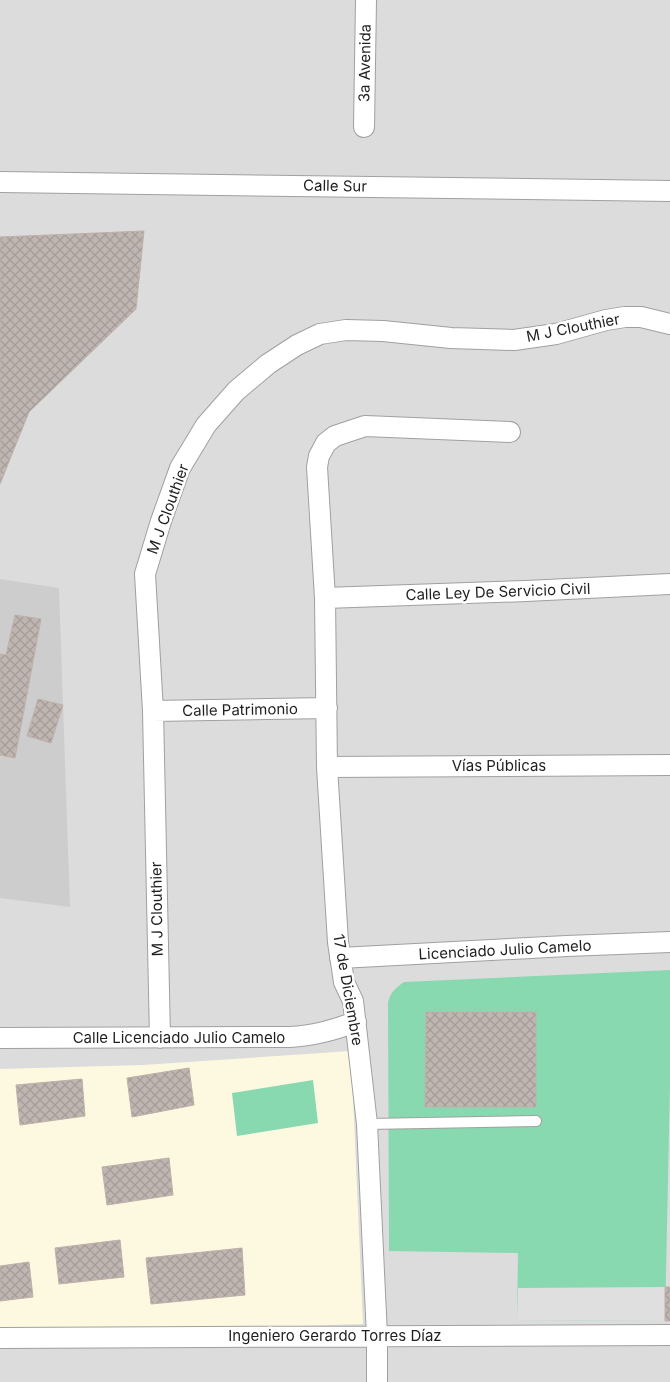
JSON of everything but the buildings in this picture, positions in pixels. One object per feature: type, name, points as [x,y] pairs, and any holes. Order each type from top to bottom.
[{"type":"street","name":"3a Avenida","points":[[364,127],[366,0]]},
{"type":"street","name":"Calle Sur","points":[[0,182],[670,191]]},
{"type":"street","name":"M J Clouthier","points":[[160,1038],[153,711],[145,574],[180,468],[206,425],[236,391],[268,364],[296,345],[320,334],[346,330],[383,331],[451,338],[514,340],[556,334],[606,320],[625,317],[641,317],[670,324]]},
{"type":"street","name":"17 de Diciembre","points":[[377,1382],[378,1336],[367,1124],[356,1022],[352,1001],[344,982],[340,958],[328,767],[325,598],[317,467],[319,456],[326,444],[335,436],[365,426],[510,432]]},
{"type":"street","name":"Calle Ley De Servicio Civil","points":[[325,598],[670,584]]},
{"type":"street","name":"Calle Patrimonio","points":[[153,711],[327,708]]},
{"type":"street","name":"Vías Públicas","points":[[328,767],[670,765]]},
{"type":"street","name":"Licenciado Julio Camelo","points":[[340,958],[670,942]]},
{"type":"street","name":"Calle Licenciado Julio Camelo","points":[[0,1038],[309,1036],[329,1032],[356,1022]]},
{"type":"street","name":"Ingeniero Gerardo Torres Díaz","points":[[0,1338],[670,1335]]},
{"type":"lane","points":[[367,1124],[536,1121]]},
{"type":"shaded area","points":[[0,0],[670,0],[670,1382],[0,1382]]},
{"type":"shaded area","points":[[0,579],[59,588],[70,907],[0,898]]},
{"type":"shaded area","points":[[351,1051],[363,1324],[0,1336],[0,1069],[143,1065]]},
{"type":"shaded area","points":[[665,1287],[665,1321],[517,1320],[518,1288]]},
{"type":"green space","points":[[670,970],[670,1085],[665,1321],[517,1320],[518,1253],[389,1251],[388,1003],[390,996],[396,989],[404,982]]},
{"type":"green space","points":[[313,1080],[318,1123],[237,1136],[232,1093]]}]
